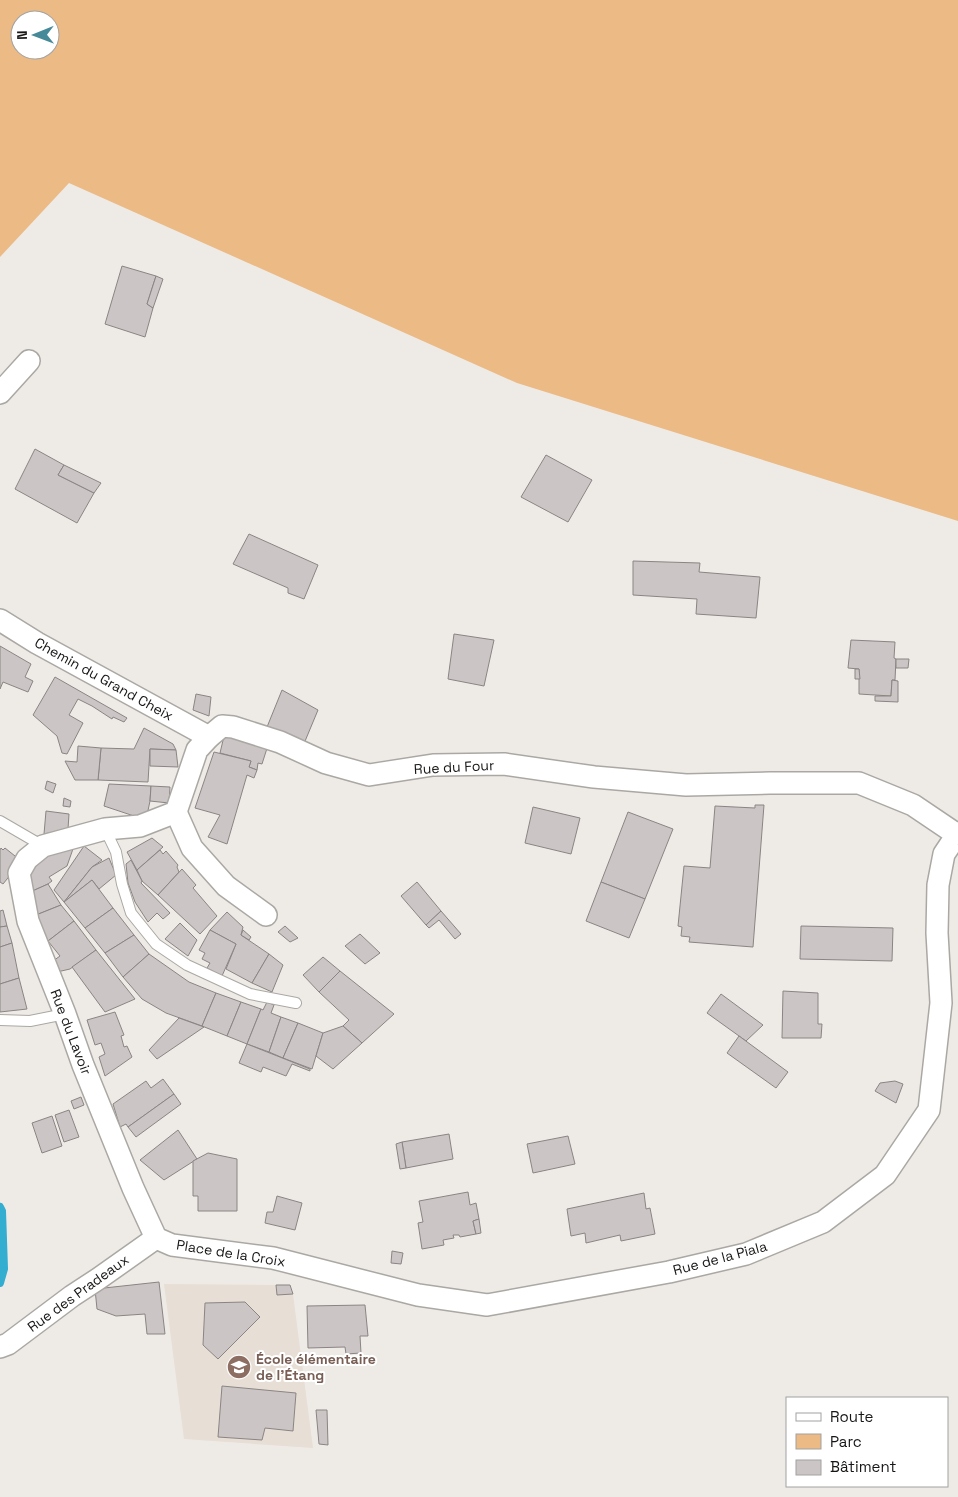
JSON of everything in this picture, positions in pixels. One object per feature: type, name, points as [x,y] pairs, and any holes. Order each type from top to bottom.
[{"type":"street","points":[[0,393],[30,361]]},
{"type":"street","name":"Chemin du Grand Cheix","points":[[0,620],[37,643],[209,737]]},
{"type":"street","name":"Rue du Four","points":[[209,737],[222,726],[233,727],[280,742],[326,762],[369,776],[433,765],[504,764],[594,776],[686,785],[770,782],[859,784],[913,805],[957,834]]},
{"type":"street","points":[[209,737],[198,750],[176,812],[192,848],[226,886],[266,915]]},
{"type":"street","points":[[43,846],[105,829],[140,826],[176,812]]},
{"type":"street","name":"Rue de la Piala","points":[[418,1296],[487,1305],[669,1272],[754,1252],[823,1222],[885,1175],[929,1110],[940,1003],[937,933],[938,884],[944,854],[957,834]]},
{"type":"street","name":"Rue du Lavoir","points":[[43,846],[27,859],[19,873],[28,921],[132,1188],[156,1238]]},
{"type":"street","name":"Place de la Croix","points":[[156,1238],[172,1245],[273,1258],[418,1296]]},
{"type":"street","name":"Rue des Pradeaux","points":[[0,1347],[8,1344],[72,1296],[156,1238]]},
{"type":"lane","points":[[0,821],[43,846]]},
{"type":"lane","points":[[105,829],[116,852],[122,884],[131,913],[156,944],[187,964],[250,994],[296,1003]]},
{"type":"lane","points":[[0,1020],[30,1022],[65,1014]]},
{"type":"shaded area","name":"École élémentaire de l'Étang","points":[[164,1284],[290,1285],[293,1294],[313,1448],[184,1439]]},
{"type":"green space","points":[[0,0],[958,0],[958,521],[517,383],[69,183],[0,257]]},
{"type":"building","points":[[122,266],[156,276],[147,304],[153,308],[145,337],[105,324]]},
{"type":"building","points":[[156,276],[163,279],[153,308],[147,304]]},
{"type":"building","points":[[35,449],[64,465],[58,475],[94,493],[77,523],[15,489]]},
{"type":"building","points":[[546,455],[592,480],[568,522],[521,497]]},
{"type":"building","points":[[64,465],[101,483],[94,493],[58,475]]},
{"type":"building","points":[[249,534],[318,565],[304,599],[288,593],[288,588],[233,564]]},
{"type":"building","points":[[633,561],[700,563],[699,572],[760,577],[756,618],[696,614],[697,599],[633,595]]},
{"type":"building","points":[[454,634],[494,640],[484,686],[448,679]]},
{"type":"building","points":[[851,640],[895,642],[895,680],[892,680],[891,696],[859,694],[859,669],[848,668]]},
{"type":"building","points":[[0,646],[31,664],[25,677],[33,681],[28,692],[3,682],[0,689]]},
{"type":"building","points":[[896,659],[909,659],[908,668],[896,668]]},
{"type":"building","points":[[855,669],[859,669],[860,679],[855,679]]},
{"type":"building","points":[[55,677],[127,718],[124,722],[113,717],[112,719],[78,699],[69,715],[83,723],[67,754],[62,753],[57,736],[33,715]]},
{"type":"building","points":[[892,680],[898,681],[898,702],[875,701],[875,696],[891,696]]},
{"type":"building","points":[[282,690],[318,710],[303,746],[265,732]]},
{"type":"building","points":[[196,694],[211,697],[209,716],[193,710]]},
{"type":"building","points":[[144,728],[173,744],[176,750],[150,749],[148,782],[98,780],[101,748],[134,749]]},
{"type":"building","points":[[225,732],[269,742],[262,764],[258,763],[257,770],[249,767],[251,761],[220,753]]},
{"type":"building","points":[[78,746],[101,748],[98,780],[75,780],[65,761],[77,762]]},
{"type":"building","points":[[150,749],[176,750],[178,767],[150,766]]},
{"type":"building","points":[[214,752],[251,761],[249,767],[257,770],[254,778],[247,775],[227,844],[208,837],[220,815],[195,808]]},
{"type":"building","points":[[47,781],[56,784],[53,793],[45,789]]},
{"type":"building","points":[[109,784],[151,786],[146,820],[104,806]]},
{"type":"building","points":[[151,786],[170,787],[169,803],[150,801]]},
{"type":"building","points":[[64,798],[71,801],[70,807],[63,806]]},
{"type":"building","points":[[755,805],[764,805],[753,947],[689,942],[690,937],[681,936],[682,927],[678,926],[684,866],[710,868],[715,806],[755,808]]},
{"type":"building","points":[[533,807],[580,818],[571,854],[525,843]]},
{"type":"building","points":[[46,811],[69,814],[68,829],[44,834]]},
{"type":"building","points":[[628,812],[673,829],[645,899],[601,882]]},
{"type":"building","points":[[152,838],[163,847],[137,870],[127,852]]},
{"type":"building","points":[[74,846],[67,866],[49,877],[52,881],[48,884],[28,893],[26,868],[48,853]]},
{"type":"building","points":[[84,846],[102,860],[92,867],[64,902],[54,890]]},
{"type":"building","points":[[1,848],[3,850],[5,848],[20,860],[20,863],[3,884],[0,882]]},
{"type":"building","points":[[160,850],[163,854],[166,851],[178,865],[179,872],[158,895],[142,881],[137,870]]},
{"type":"building","points":[[109,858],[116,875],[99,889],[92,880],[64,902],[92,867]]},
{"type":"building","points":[[131,860],[142,881],[141,883],[170,913],[163,919],[157,913],[148,922],[135,902],[128,883],[126,864]]},
{"type":"building","points":[[182,869],[196,885],[193,888],[217,916],[200,934],[158,895]]},
{"type":"building","points":[[92,880],[113,908],[85,928],[64,902]]},
{"type":"building","points":[[417,882],[441,911],[426,925],[401,896]]},
{"type":"building","points":[[601,882],[645,899],[629,938],[586,921]]},
{"type":"building","points":[[48,884],[61,905],[31,917],[28,893]]},
{"type":"building","points":[[61,905],[74,921],[48,941],[31,917]]},
{"type":"building","points":[[113,908],[134,935],[105,953],[85,928]]},
{"type":"building","points":[[3,910],[7,926],[0,927],[0,911]]},
{"type":"building","points":[[441,911],[461,934],[455,939],[439,920],[429,928],[426,925]]},
{"type":"building","points":[[227,912],[243,927],[241,935],[269,954],[252,983],[226,969],[236,944],[210,930]]},
{"type":"building","points":[[74,921],[96,950],[70,969],[57,972],[53,961],[60,956],[48,941]]},
{"type":"building","points":[[180,923],[197,940],[188,956],[165,939]]},
{"type":"building","points":[[7,926],[12,943],[0,947],[0,927]]},
{"type":"building","points":[[285,926],[298,938],[290,942],[278,932]]},
{"type":"building","points":[[801,926],[893,928],[892,961],[800,959]]},
{"type":"building","points":[[210,930],[236,944],[222,976],[207,968],[210,963],[202,959],[205,953],[199,950]]},
{"type":"building","points":[[243,930],[251,937],[249,940],[241,935]]},
{"type":"building","points":[[360,934],[380,953],[365,964],[345,946]]},
{"type":"building","points":[[134,935],[149,954],[123,977],[105,953]]},
{"type":"building","points":[[12,943],[19,978],[0,984],[0,947]]},
{"type":"building","points":[[96,950],[135,999],[105,1012],[72,967]]},
{"type":"building","points":[[149,954],[189,982],[216,993],[202,1026],[166,1013],[142,999],[123,977]]},
{"type":"building","points":[[269,954],[283,965],[272,992],[252,983]]},
{"type":"building","points":[[323,957],[340,971],[319,992],[303,975]]},
{"type":"building","points":[[340,971],[394,1014],[362,1043],[343,1026],[349,1020],[319,992]]},
{"type":"building","points":[[19,978],[27,1009],[0,1012],[0,984]]},
{"type":"building","points":[[783,991],[818,993],[818,1024],[822,1024],[821,1038],[782,1038]]},
{"type":"building","points":[[216,993],[241,1002],[227,1036],[202,1026]]},
{"type":"building","points":[[721,994],[763,1025],[746,1041],[707,1013]]},
{"type":"building","points":[[241,1002],[261,1009],[247,1044],[227,1036]]},
{"type":"building","points":[[267,1002],[274,1005],[271,1013],[281,1017],[269,1052],[247,1044],[261,1009],[263,1010]]},
{"type":"building","points":[[115,1012],[124,1035],[121,1036],[124,1047],[127,1046],[132,1057],[105,1076],[99,1057],[105,1054],[101,1043],[95,1045],[87,1020]]},
{"type":"building","points":[[281,1017],[298,1023],[283,1058],[269,1052]]},
{"type":"building","points":[[179,1018],[204,1027],[157,1059],[149,1050]]},
{"type":"building","points":[[298,1023],[323,1033],[312,1069],[283,1058]]},
{"type":"building","points":[[343,1026],[362,1043],[333,1069],[316,1056],[323,1033]]},
{"type":"building","points":[[739,1036],[788,1072],[776,1088],[727,1053]]},
{"type":"building","points":[[247,1044],[310,1069],[310,1071],[292,1064],[286,1076],[263,1067],[261,1072],[239,1063]]},
{"type":"building","points":[[163,1079],[174,1094],[128,1127],[126,1124],[120,1127],[113,1104],[146,1081],[151,1088]]},
{"type":"building","points":[[895,1081],[903,1084],[896,1103],[875,1091],[880,1083]]},
{"type":"building","points":[[174,1094],[181,1104],[136,1137],[128,1127]]},
{"type":"building","points":[[81,1097],[84,1105],[74,1109],[71,1101]]},
{"type":"building","points":[[69,1110],[79,1137],[64,1142],[55,1115]]},
{"type":"building","points":[[52,1116],[62,1146],[42,1153],[32,1123]]},
{"type":"building","points":[[178,1130],[197,1159],[164,1180],[140,1160]]},
{"type":"building","points":[[449,1134],[453,1159],[406,1168],[402,1142]]},
{"type":"building","points":[[568,1136],[575,1164],[533,1173],[527,1144]]},
{"type":"building","points":[[402,1142],[406,1168],[400,1169],[396,1144]]},
{"type":"building","points":[[208,1153],[237,1159],[237,1211],[198,1211],[198,1196],[193,1196],[193,1161]]},
{"type":"building","points":[[468,1192],[470,1205],[476,1203],[479,1219],[473,1221],[476,1234],[460,1237],[459,1235],[453,1235],[454,1238],[443,1240],[444,1245],[422,1249],[418,1223],[423,1222],[419,1201]]},
{"type":"building","points":[[644,1193],[646,1209],[650,1208],[655,1234],[621,1241],[620,1235],[586,1243],[585,1233],[571,1236],[567,1209]]},
{"type":"building","points":[[277,1196],[302,1203],[295,1230],[265,1223],[267,1212],[273,1212]]},
{"type":"building","points":[[479,1219],[481,1233],[476,1234],[473,1221]]},
{"type":"building","points":[[392,1251],[403,1253],[401,1264],[391,1263]]},
{"type":"building","points":[[159,1282],[165,1334],[147,1334],[145,1314],[116,1316],[97,1309],[95,1289]]},
{"type":"building","points":[[276,1285],[290,1285],[293,1294],[277,1295]]},
{"type":"building","points":[[245,1302],[260,1317],[218,1359],[203,1345],[205,1303]]},
{"type":"building","points":[[365,1305],[368,1336],[360,1336],[361,1353],[346,1354],[345,1347],[308,1348],[307,1306]]},
{"type":"building","points":[[222,1386],[296,1393],[293,1431],[265,1428],[262,1440],[218,1437]]},
{"type":"building","points":[[316,1410],[327,1410],[328,1445],[319,1444]]},
{"type":"waterway","points":[[0,1207],[2,1211],[4,1269],[0,1283]]},
{"type":"place","name":"École élémentaire de l'Étang","points":[[239,1367]]}]
